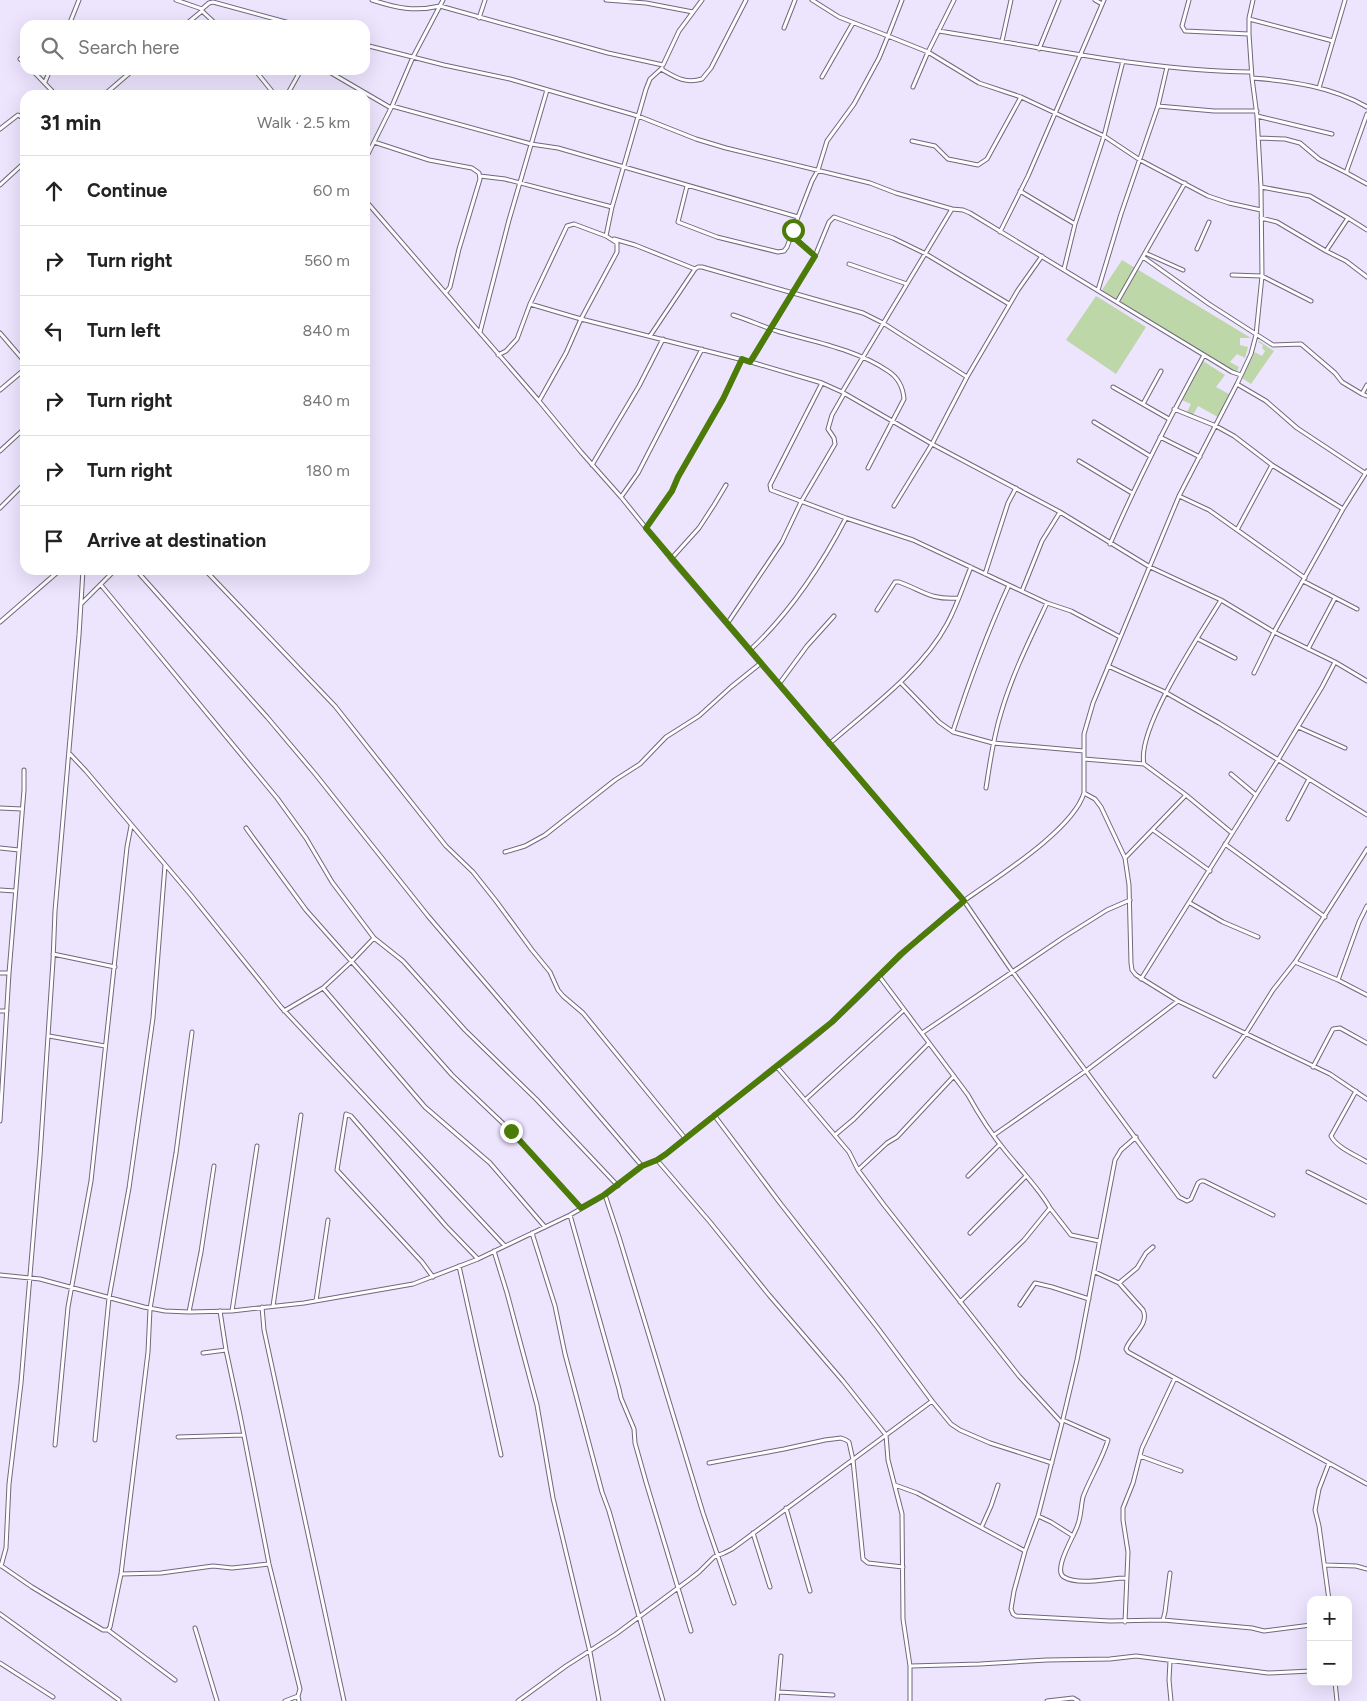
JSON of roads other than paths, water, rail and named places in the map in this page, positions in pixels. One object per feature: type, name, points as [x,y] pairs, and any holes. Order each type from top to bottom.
[{"type":"street","points":[[71,20],[79,0]]},
{"type":"street","points":[[176,0],[202,10],[212,20]]},
{"type":"street","points":[[372,0],[399,8],[428,9],[440,6],[662,67],[686,82],[702,79],[710,68],[746,0]]},
{"type":"street","points":[[370,150],[392,107],[413,57],[443,0]]},
{"type":"street","points":[[479,18],[485,0]]},
{"type":"street","points":[[606,0],[665,6],[694,12]]},
{"type":"street","points":[[606,236],[623,167],[650,79],[662,67],[680,32],[702,0]]},
{"type":"street","points":[[784,28],[795,0]]},
{"type":"street","points":[[812,0],[853,23],[928,52],[979,83],[1021,97],[1104,136],[1140,160],[1208,196],[1261,210]]},
{"type":"street","points":[[687,186],[678,222],[717,237],[778,252],[784,251],[792,236],[812,181],[818,170],[827,141],[854,104],[879,58],[901,1],[896,0]]},
{"type":"street","points":[[913,87],[954,0]]},
{"type":"street","points":[[1002,41],[1011,0]]},
{"type":"street","points":[[1039,49],[1059,0]]},
{"type":"street","points":[[1000,232],[1056,113],[1103,2],[1095,0]]},
{"type":"street","points":[[1189,0],[1182,26],[1184,30],[1250,34]]},
{"type":"street","points":[[0,1275],[30,1277],[71,1286],[150,1308],[188,1312],[220,1311],[316,1301],[413,1284],[478,1259],[570,1215],[618,1186],[642,1166],[657,1160],[832,1022],[901,954],[964,901],[1013,866],[1061,826],[1081,802],[1084,793],[1084,734],[1093,703],[1179,496],[1237,384],[1251,354],[1256,335],[1262,276],[1258,116],[1251,72],[1249,18],[1253,0]]},
{"type":"street","points":[[1319,88],[1345,0]]},
{"type":"street","points":[[191,20],[209,3],[213,2],[279,20]]},
{"type":"street","points":[[1249,18],[1333,41]]},
{"type":"street","points":[[822,77],[853,23]]},
{"type":"street","points":[[938,31],[1039,49],[1167,67],[1209,72],[1251,72]]},
{"type":"street","points":[[370,46],[510,79],[638,116],[696,139],[870,183],[896,193],[952,209],[963,210],[1064,269],[1232,372],[1241,375]]},
{"type":"street","points":[[1064,269],[1075,224],[1104,136],[1124,61]]},
{"type":"street","points":[[1098,290],[1121,214],[1158,106],[1167,67]]},
{"type":"street","points":[[37,75],[52,90]]},
{"type":"street","points":[[45,82],[48,75]]},
{"type":"street","points":[[110,90],[127,75]]},
{"type":"street","points":[[259,75],[271,90]]},
{"type":"street","points":[[290,90],[298,75]]},
{"type":"street","points":[[335,75],[362,90]]},
{"type":"street","points":[[1252,78],[1319,88],[1354,99],[1367,107]]},
{"type":"street","points":[[480,333],[546,90]]},
{"type":"street","points":[[370,95],[392,107],[531,144],[558,148],[798,217]]},
{"type":"street","points":[[912,141],[935,146],[948,159],[978,165],[987,159],[1021,97]]},
{"type":"street","points":[[1158,106],[1214,111],[1257,111]]},
{"type":"street","points":[[1347,173],[1348,164],[1367,114]]},
{"type":"street","points":[[0,129],[18,115],[20,116]]},
{"type":"street","points":[[1258,116],[1332,134]]},
{"type":"street","points":[[1258,138],[1285,139],[1300,143],[1319,159],[1367,184]]},
{"type":"street","points":[[374,142],[429,160],[472,168],[480,176],[505,179],[612,207]]},
{"type":"street","points":[[0,184],[20,166]]},
{"type":"street","points":[[446,292],[450,287],[480,176]]},
{"type":"street","points":[[1117,302],[1185,183]]},
{"type":"street","points":[[1261,187],[1310,196],[1367,230]]},
{"type":"street","points":[[1020,191],[1075,224]]},
{"type":"street","points":[[370,206],[446,292],[621,497],[671,559],[964,901],[1012,971],[1179,1197],[1183,1200],[1191,1199],[1198,1184],[1204,1181],[1273,1215]]},
{"type":"street","points":[[727,624],[782,542],[801,502],[835,444],[834,438],[828,429],[832,415],[843,393],[952,209]]},
{"type":"street","points":[[750,362],[815,256],[829,222],[834,218],[893,238],[926,254],[1009,304]]},
{"type":"street","points":[[1261,218],[1277,222],[1346,261],[1367,277]]},
{"type":"street","points":[[1326,251],[1348,218]]},
{"type":"street","points":[[1197,249],[1209,222]]},
{"type":"street","points":[[498,355],[506,351],[517,338],[530,304],[569,224],[574,224],[635,245],[695,270]]},
{"type":"street","points":[[792,236],[815,256]]},
{"type":"street","points":[[539,401],[566,353],[581,319],[617,252],[617,243],[613,239]]},
{"type":"street","points":[[1145,253],[1183,270]]},
{"type":"street","points":[[894,506],[932,444],[967,377],[1009,304],[1042,256]]},
{"type":"street","points":[[1143,257],[1273,345],[1301,344],[1335,373],[1342,382],[1367,396]]},
{"type":"street","points":[[849,264],[907,284]]},
{"type":"street","points":[[650,336],[695,270],[698,267],[706,268],[862,313],[883,323],[967,377]]},
{"type":"street","points":[[1232,275],[1262,276],[1311,300]]},
{"type":"street","points":[[530,304],[581,319],[742,359],[822,383],[1060,512],[1150,567],[1221,600],[1274,632],[1366,678]]},
{"type":"street","points":[[733,315],[770,329],[863,357],[898,379],[903,389],[904,399],[868,468]]},
{"type":"street","points":[[0,332],[20,356]]},
{"type":"street","points":[[592,465],[639,386],[663,339]]},
{"type":"street","points":[[621,497],[638,473],[702,349]]},
{"type":"street","points":[[1110,544],[1150,456],[1204,355]]},
{"type":"street","points":[[646,528],[672,491],[678,477],[723,399],[742,359]]},
{"type":"street","points":[[1143,404],[1161,371]]},
{"type":"street","points":[[0,390],[20,374]]},
{"type":"street","points":[[822,383],[770,485],[771,490],[846,518],[913,540],[1047,603],[1071,611],[1120,637]]},
{"type":"street","points":[[1237,384],[1266,401],[1296,428],[1366,472],[1274,632],[1254,673]]},
{"type":"street","points":[[1362,394],[1367,385]]},
{"type":"street","points":[[1113,387],[1169,419]]},
{"type":"street","points":[[1174,408],[1234,436],[1272,465],[1343,509]]},
{"type":"street","points":[[1094,422],[1150,456]]},
{"type":"street","points":[[0,451],[20,433]]},
{"type":"street","points":[[1160,437],[1200,457]]},
{"type":"street","points":[[1079,461],[1132,493]]},
{"type":"street","points":[[1237,530],[1272,465]]},
{"type":"street","points":[[671,559],[699,528],[726,485]]},
{"type":"street","points":[[0,508],[20,488]]},
{"type":"street","points":[[986,574],[1008,503],[1016,488]]},
{"type":"street","points":[[1179,496],[1209,510],[1304,579],[1357,609]]},
{"type":"street","points":[[1022,591],[1042,541],[1060,512]]},
{"type":"street","points":[[750,651],[779,620],[830,550],[846,518]]},
{"type":"street","points":[[829,744],[901,682],[934,645],[946,625],[971,567]]},
{"type":"street","points":[[0,622],[54,575]]},
{"type":"street","points":[[83,575],[70,754],[54,911],[48,1036],[30,1277],[10,1484],[6,1548],[1,1566],[71,1612],[103,1630],[108,1630],[175,1680]]},
{"type":"street","points":[[81,604],[110,575]]},
{"type":"street","points":[[140,575],[267,716],[428,916],[642,1166]]},
{"type":"street","points":[[210,575],[335,706],[446,846],[472,872],[496,901],[550,972],[558,990],[583,1013],[685,1138]]},
{"type":"street","points":[[878,610],[895,582],[934,597],[943,599],[958,598]]},
{"type":"street","points":[[101,585],[277,798],[306,838],[332,882],[374,938],[403,961],[465,1030],[536,1099],[618,1186]]},
{"type":"street","points":[[953,732],[972,674],[1009,585]]},
{"type":"street","points":[[1308,649],[1335,598]]},
{"type":"street","points":[[1144,764],[1145,746],[1165,692],[1221,600]]},
{"type":"street","points":[[986,788],[993,743],[1001,712],[1047,603]]},
{"type":"street","points":[[778,684],[807,646],[834,616]]},
{"type":"street","points":[[1198,639],[1234,658]]},
{"type":"street","points":[[1141,979],[1278,760],[1335,662]]},
{"type":"street","points":[[505,852],[525,846],[545,835],[615,780],[640,764],[666,737],[699,716],[761,663]]},
{"type":"street","points":[[1108,666],[1165,692],[1367,815]]},
{"type":"street","points":[[901,682],[939,722],[953,732],[993,743],[1084,751]]},
{"type":"street","points":[[1298,727],[1345,748]]},
{"type":"street","points":[[70,754],[81,764],[132,825],[284,1011],[505,1246]]},
{"type":"street","points":[[1084,759],[1144,764],[1186,795],[1232,833]]},
{"type":"street","points":[[0,1121],[24,770]]},
{"type":"street","points":[[1231,774],[1256,795]]},
{"type":"street","points":[[1288,820],[1309,779]]},
{"type":"street","points":[[1084,793],[1095,798],[1101,807],[1125,858],[1130,900],[1132,970],[1141,979],[1178,1001],[1330,1074],[1367,1098]]},
{"type":"street","points":[[1125,858],[1186,795]]},
{"type":"street","points":[[0,808],[22,810]]},
{"type":"street","points":[[55,1445],[62,1356],[71,1286],[91,1181],[132,825]]},
{"type":"street","points":[[246,828],[306,910],[452,1075],[511,1131],[581,1208]]},
{"type":"street","points":[[1153,830],[1210,870]]},
{"type":"street","points":[[1226,844],[1325,917]]},
{"type":"street","points":[[0,848],[19,850]]},
{"type":"street","points":[[1215,1076],[1246,1033],[1265,1002],[1296,962],[1367,849]]},
{"type":"street","points":[[95,1440],[109,1298],[129,1188],[152,1018],[165,865]]},
{"type":"street","points":[[0,890],[15,891]]},
{"type":"street","points":[[922,1033],[1012,971],[1107,910],[1130,900]]},
{"type":"street","points":[[1190,902],[1223,922],[1258,937]]},
{"type":"street","points":[[1338,980],[1358,922],[1367,906]]},
{"type":"street","points":[[284,1011],[322,988],[352,962],[374,938]]},
{"type":"street","points":[[53,954],[116,967]]},
{"type":"street","points":[[1296,962],[1367,995]]},
{"type":"street","points":[[97,1122],[116,967]]},
{"type":"street","points":[[0,973],[9,973]]},
{"type":"street","points":[[879,976],[954,1076],[1000,1144],[1071,1235],[1099,1241]]},
{"type":"street","points":[[322,988],[425,1107],[490,1163],[545,1227]]},
{"type":"street","points":[[994,1135],[1086,1070],[1178,1001]]},
{"type":"street","points":[[805,1100],[904,1010]]},
{"type":"street","points":[[0,1011],[7,1011]]},
{"type":"street","points":[[1313,1067],[1333,1028],[1340,1028],[1367,1043]]},
{"type":"street","points":[[108,1630],[113,1617],[120,1574],[148,1352],[150,1308],[176,1153],[192,1032]]},
{"type":"street","points":[[48,1036],[105,1046]]},
{"type":"street","points":[[835,1136],[860,1114],[929,1043]]},
{"type":"street","points":[[0,1052],[5,1052]]},
{"type":"street","points":[[777,1067],[849,1152],[858,1170],[1018,1376],[1062,1422],[1108,1440],[1083,1498],[1078,1523],[1060,1566],[1062,1576],[1067,1578],[1090,1581],[1126,1578]]},
{"type":"street","points":[[858,1170],[886,1143],[897,1137],[954,1076]]},
{"type":"street","points":[[1356,1092],[1331,1136],[1333,1140],[1367,1162]]},
{"type":"street","points":[[433,1277],[422,1262],[337,1170],[346,1114],[352,1116],[446,1226],[478,1259]]},
{"type":"street","points":[[273,1306],[302,1115]]},
{"type":"street","points":[[714,1115],[951,1424],[990,1443],[1052,1463]]},
{"type":"street","points":[[1136,1137],[1121,1150],[1115,1160],[1089,1299],[1062,1422],[1038,1516],[1025,1551],[1014,1591],[1013,1614],[1016,1616],[1125,1622],[1163,1620],[1252,1628],[1264,1631],[1307,1626]]},
{"type":"street","points":[[968,1176],[1000,1144]]},
{"type":"street","points":[[232,1310],[257,1146]]},
{"type":"street","points":[[657,1160],[886,1435],[888,1460],[902,1514],[903,1619],[910,1666],[910,1701]]},
{"type":"street","points":[[188,1312],[201,1252],[214,1166]]},
{"type":"street","points":[[1308,1172],[1367,1202]]},
{"type":"street","points":[[970,1233],[1026,1176]]},
{"type":"street","points":[[604,1195],[619,1236],[703,1513],[734,1603]]},
{"type":"street","points":[[960,1302],[1011,1253],[1050,1208]]},
{"type":"street","points":[[570,1215],[620,1388],[621,1398],[634,1429],[635,1443],[646,1482],[691,1631]]},
{"type":"street","points":[[316,1301],[328,1220]]},
{"type":"street","points":[[532,1234],[555,1306],[565,1354],[602,1492],[610,1511],[663,1701]]},
{"type":"street","points":[[1119,1282],[1137,1268],[1146,1252],[1153,1247]]},
{"type":"street","points":[[494,1251],[537,1406],[553,1498],[590,1652],[599,1701]]},
{"type":"street","points":[[459,1266],[501,1455]]},
{"type":"street","points":[[1094,1272],[1119,1282],[1143,1310],[1144,1320],[1126,1346],[1126,1350],[1367,1484]]},
{"type":"street","points":[[1020,1305],[1035,1283],[1052,1286],[1089,1299]]},
{"type":"street","points":[[262,1307],[264,1330],[344,1701]]},
{"type":"street","points":[[220,1311],[226,1350],[269,1564],[300,1689],[299,1701]]},
{"type":"street","points":[[203,1353],[226,1350]]},
{"type":"street","points":[[1125,1622],[1128,1552],[1123,1508],[1142,1448],[1176,1378]]},
{"type":"street","points":[[518,1701],[639,1617],[699,1572],[714,1556],[724,1554],[932,1401]]},
{"type":"street","points":[[178,1437],[244,1435]]},
{"type":"street","points":[[709,1463],[825,1440],[841,1438],[849,1442],[853,1460],[863,1559],[868,1563],[903,1567]]},
{"type":"street","points":[[1140,1456],[1181,1471]]},
{"type":"street","points":[[1329,1463],[1319,1489],[1315,1510],[1329,1596]]},
{"type":"street","points":[[894,1485],[916,1493],[982,1526],[1025,1551]]},
{"type":"street","points":[[982,1526],[998,1485]]},
{"type":"street","points":[[786,1508],[810,1591]]},
{"type":"street","points":[[1038,1516],[1073,1536]]},
{"type":"street","points":[[753,1533],[770,1587]]},
{"type":"street","points":[[120,1574],[161,1573],[213,1566],[232,1568],[269,1564]]},
{"type":"street","points":[[1325,1565],[1356,1566],[1367,1569]]},
{"type":"street","points":[[1163,1620],[1170,1572]]},
{"type":"street","points":[[0,1614],[119,1700]]},
{"type":"street","points":[[195,1628],[216,1701]]},
{"type":"street","points":[[777,1701],[781,1656]]},
{"type":"street","points":[[910,1666],[1110,1659],[1136,1656],[1268,1673],[1307,1671]]},
{"type":"street","points":[[1170,1661],[1171,1701]]},
{"type":"street","points":[[0,1663],[53,1697]]},
{"type":"street","points":[[1335,1686],[1336,1701]]},
{"type":"street","points":[[778,1692],[833,1695]]},
{"type":"street","points":[[284,1701],[298,1696]]},
{"type":"street","points":[[1047,1701],[1073,1698],[1078,1701]]}]
